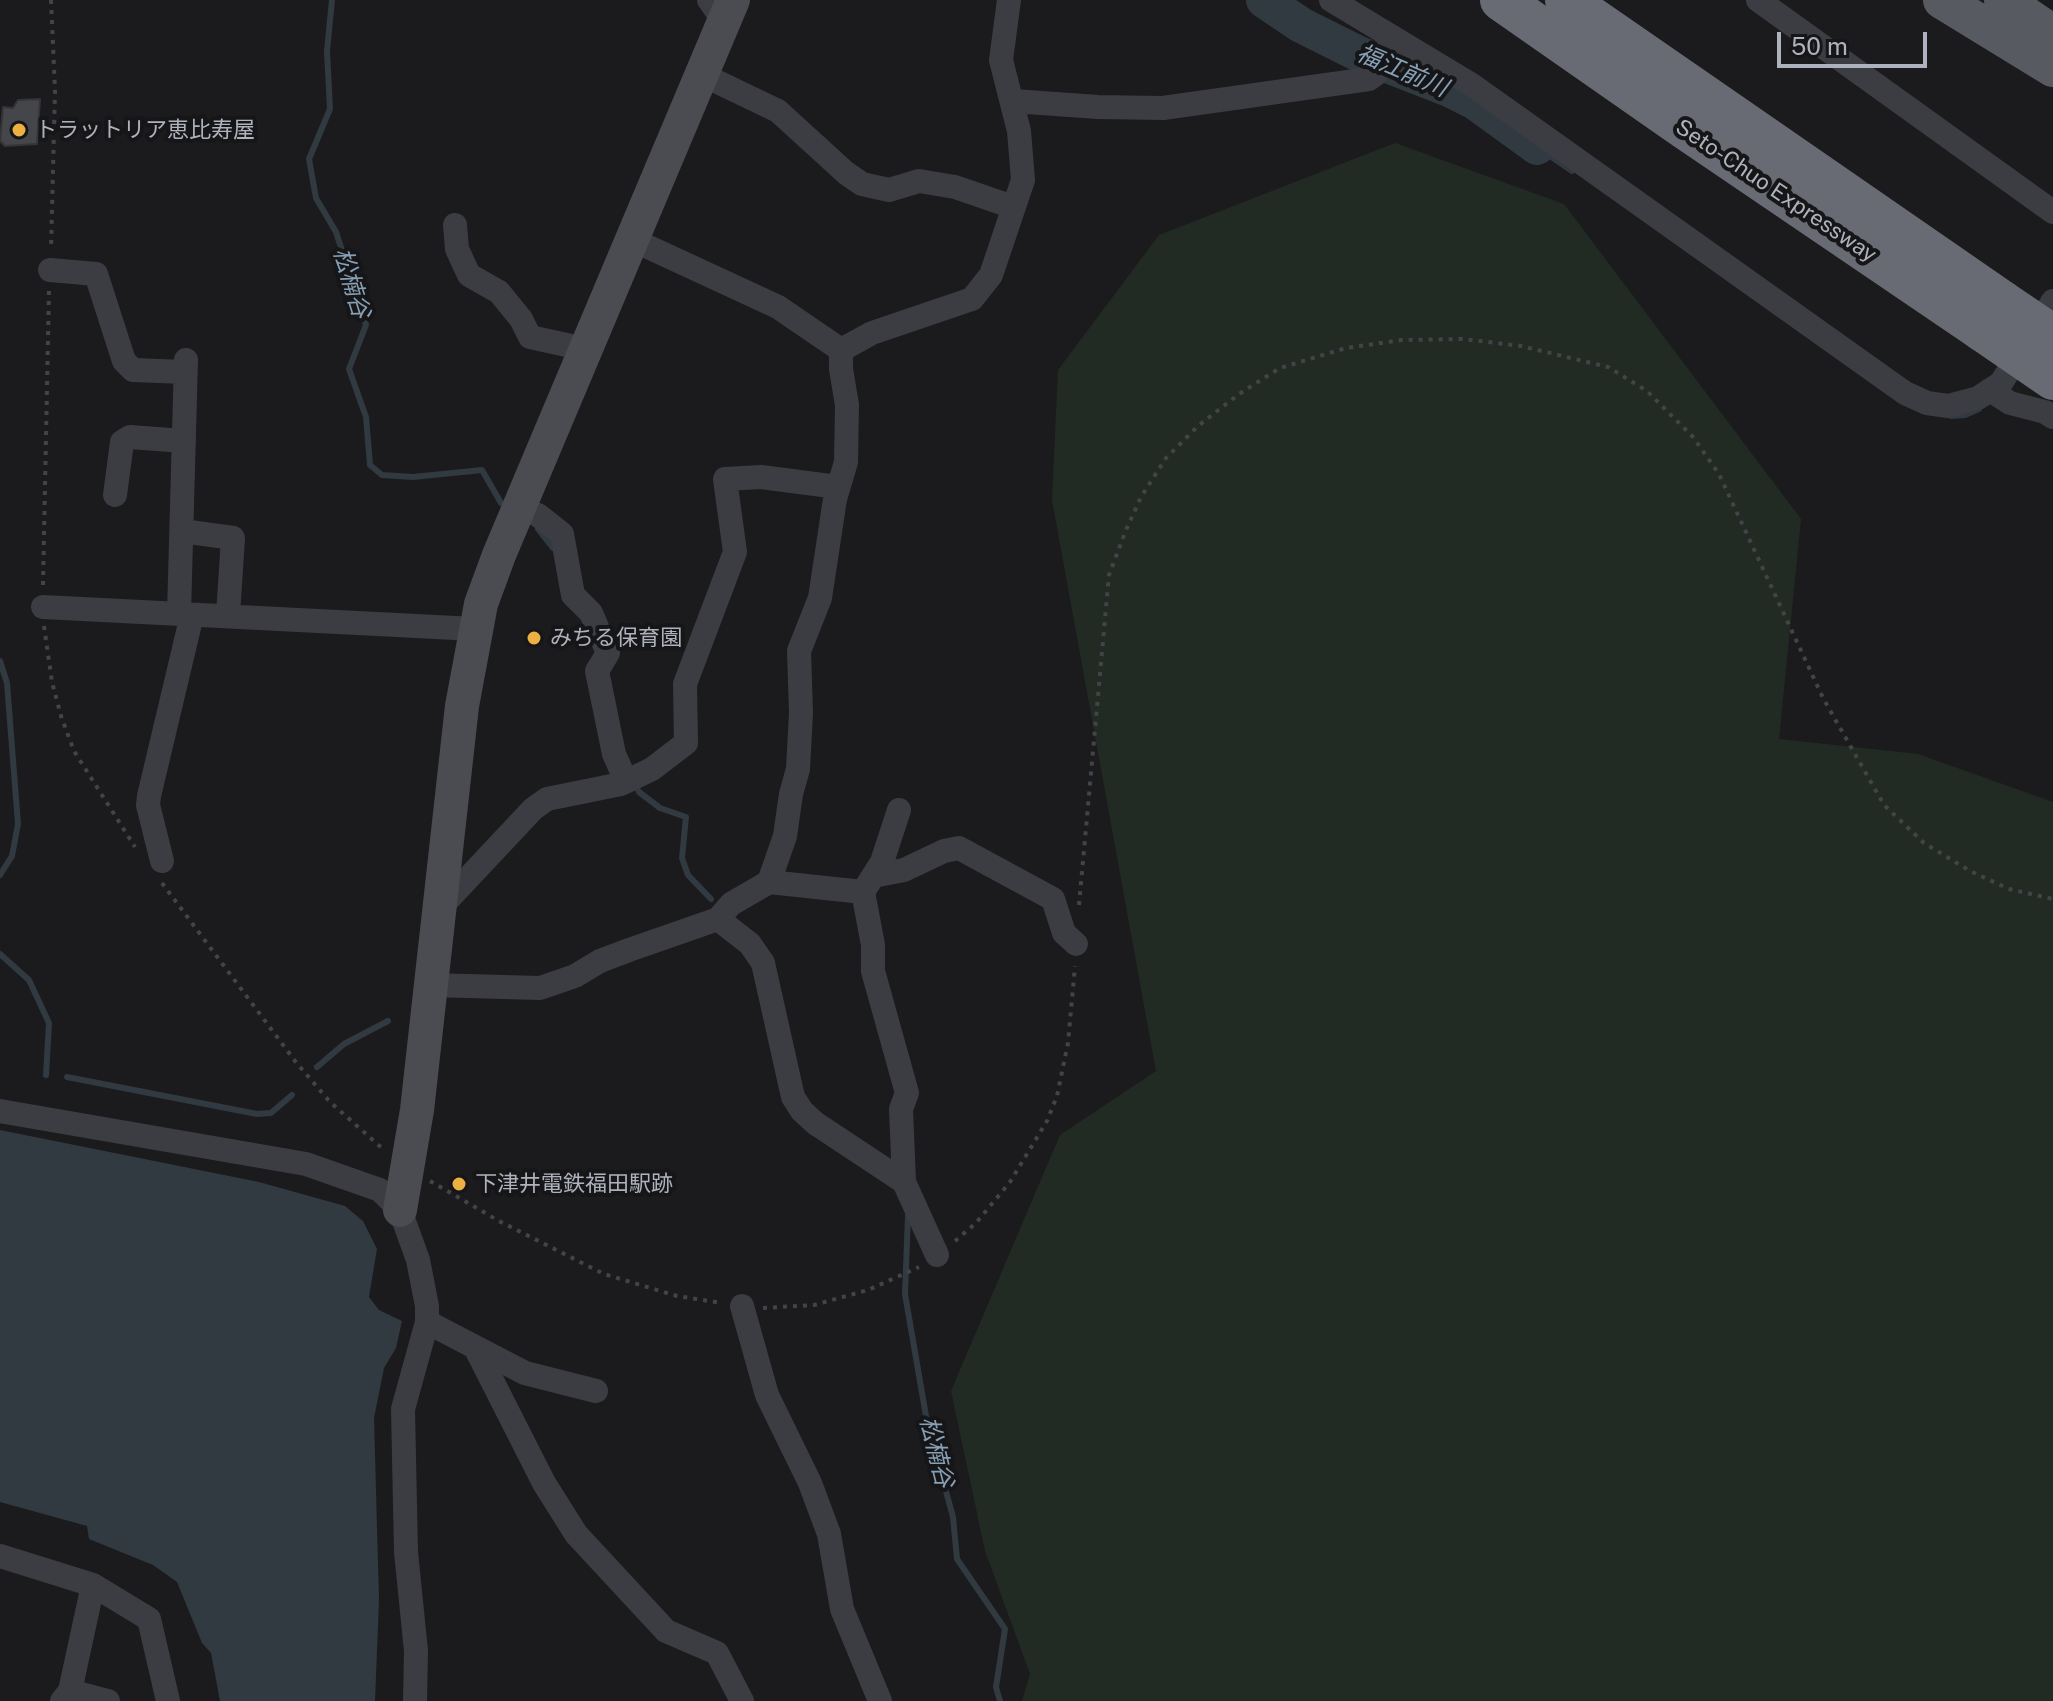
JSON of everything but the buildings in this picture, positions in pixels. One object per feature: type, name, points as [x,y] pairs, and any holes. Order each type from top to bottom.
[{"type":"highway","name":"Seto-Chuo Expressway","points":[[1501,0],[1683,127],[1993,316],[2053,336]]},
{"type":"highway","name":"Seto-Chuo Expressway","points":[[1566,0],[1993,316],[2053,379]]},
{"type":"main road","points":[[1942,0],[2053,68]]},
{"type":"main road","points":[[2003,0],[2053,34]]},
{"type":"street","points":[[841,350],[872,333],[972,299],[991,275],[1023,180],[1019,131],[1001,60],[1009,0]]},
{"type":"street","points":[[1331,0],[1386,54],[1472,85],[1905,393],[1927,403],[1948,406],[1978,398],[2001,383],[2053,301]]},
{"type":"street","points":[[1758,0],[2053,212]]},
{"type":"street","points":[[400,1210],[431,985],[462,706],[475,629],[494,567],[701,74],[722,7]]},
{"type":"street","points":[[1013,101],[1163,108],[1369,79],[1376,74],[1386,54]]},
{"type":"street","points":[[701,74],[778,111],[862,184],[889,190],[919,181],[955,187],[1013,207]]},
{"type":"street","points":[[455,225],[457,249],[469,275],[499,292],[521,319],[530,337],[585,349]]},
{"type":"street","points":[[631,239],[778,307],[841,350],[847,405],[846,462],[838,487],[820,598],[799,651],[801,713],[798,769],[785,836],[769,882]]},
{"type":"street","points":[[50,270],[96,274],[124,361],[133,370],[186,366],[182,531],[185,614],[148,805],[162,861]]},
{"type":"street","points":[[1990,390],[2010,403],[2053,417]]},
{"type":"street","points":[[115,495],[122,442],[130,437],[184,441]]},
{"type":"street","points":[[440,908],[533,809],[547,799],[626,781],[652,769],[686,743],[685,684],[735,552],[725,479],[761,477],[838,487]]},
{"type":"street","points":[[519,507],[538,515],[562,534],[573,595],[591,613],[608,653],[597,671],[614,754],[626,781]]},
{"type":"street","points":[[182,531],[233,538],[228,615]]},
{"type":"street","points":[[43,607],[475,629]]},
{"type":"street","points":[[899,810],[882,862],[868,884],[873,971],[907,1093],[901,1109],[904,1182],[927,1262]]},
{"type":"street","points":[[431,985],[540,988],[575,976],[600,961],[718,919],[731,904],[769,882],[868,884],[944,851],[959,848],[1053,899],[1064,933],[1076,944]]},
{"type":"street","points":[[718,919],[750,944],[763,963],[793,1097],[802,1111],[815,1123],[904,1182]]},
{"type":"street","points":[[0,1111],[306,1164],[380,1190],[400,1210],[418,1260],[427,1306],[427,1322],[403,1409],[406,1552],[416,1651],[415,1701]]},
{"type":"street","points":[[742,1306],[767,1395],[810,1483],[829,1534],[842,1609],[880,1701]]},
{"type":"street","points":[[427,1322],[525,1373],[596,1391]]},
{"type":"street","points":[[475,1347],[544,1483],[576,1534],[666,1631],[717,1653],[742,1701]]},
{"type":"street","points":[[0,1556],[93,1585],[149,1619],[168,1701]]},
{"type":"street","points":[[93,1585],[66,1696],[108,1701]]},
{"type":"path","points":[[45,643],[43,607],[55,105],[51,0]]},
{"type":"path","points":[[330,1102],[408,1168],[499,1221],[604,1274],[677,1296],[755,1308],[814,1305],[868,1290],[927,1262],[976,1223],[993,1203],[1023,1163],[1057,1096],[1068,1043],[1109,575],[1141,497],[1166,458],[1198,426],[1239,394],[1280,368],[1346,348],[1402,340],[1463,339],[1521,346],[1608,367],[1647,391],[1693,437],[1719,474],[1823,698],[1884,805],[1924,843],[1970,871],[2009,889],[2053,899]]},
{"type":"shaded area","points":[[1395,143],[1564,204],[1801,519],[1779,739],[1918,754],[2053,802],[2053,1701],[1022,1701],[1030,1674],[985,1551],[951,1391],[1060,1135],[1156,1071],[1052,500],[1058,370],[1159,235]]},
{"type":"shaded area","points":[[0,1130],[259,1182],[345,1206],[363,1221],[377,1249],[369,1297],[379,1310],[402,1321],[396,1348],[384,1368],[374,1418],[379,1600],[375,1701],[220,1701],[211,1653],[202,1643],[177,1582],[153,1565],[89,1539],[87,1526],[0,1502]]},
{"type":"waterway","name":"松楠谷","points":[[332,0],[327,51],[330,109],[309,159],[316,198],[336,232],[366,325],[349,369],[366,417],[370,465],[382,475],[413,477],[482,470],[501,503]]},
{"type":"waterway","name":"福江前川","points":[[1264,0],[1301,25],[1359,54],[1475,102],[1537,147]]},
{"type":"waterway","points":[[1537,147],[1572,171]]},
{"type":"waterway","points":[[1951,416],[1965,415],[1979,409]]},
{"type":"waterway","name":"松楠谷","points":[[538,529],[553,548]]},
{"type":"waterway","points":[[0,661],[7,683],[18,824],[12,856],[0,875]]},
{"type":"waterway","name":"松楠谷","points":[[634,782],[639,792],[660,808],[686,817],[682,858],[688,875],[711,899]]},
{"type":"waterway","points":[[0,954],[29,980],[49,1023],[46,1075]]},
{"type":"waterway","points":[[317,1067],[344,1044],[388,1021]]},
{"type":"waterway","points":[[67,1077],[257,1114],[271,1113],[292,1095]]},
{"type":"waterway","name":"松楠谷","points":[[908,1215],[905,1294],[927,1422],[953,1517],[957,1559],[1005,1629],[996,1687],[1000,1701]]},
{"type":"place","name":"トラットリア恵比寿屋","points":[[19,130]]},
{"type":"place","name":"みちる保育園","points":[[534,638]]},
{"type":"place","name":"下津井電鉄福田駅跡","points":[[459,1184]]}]
